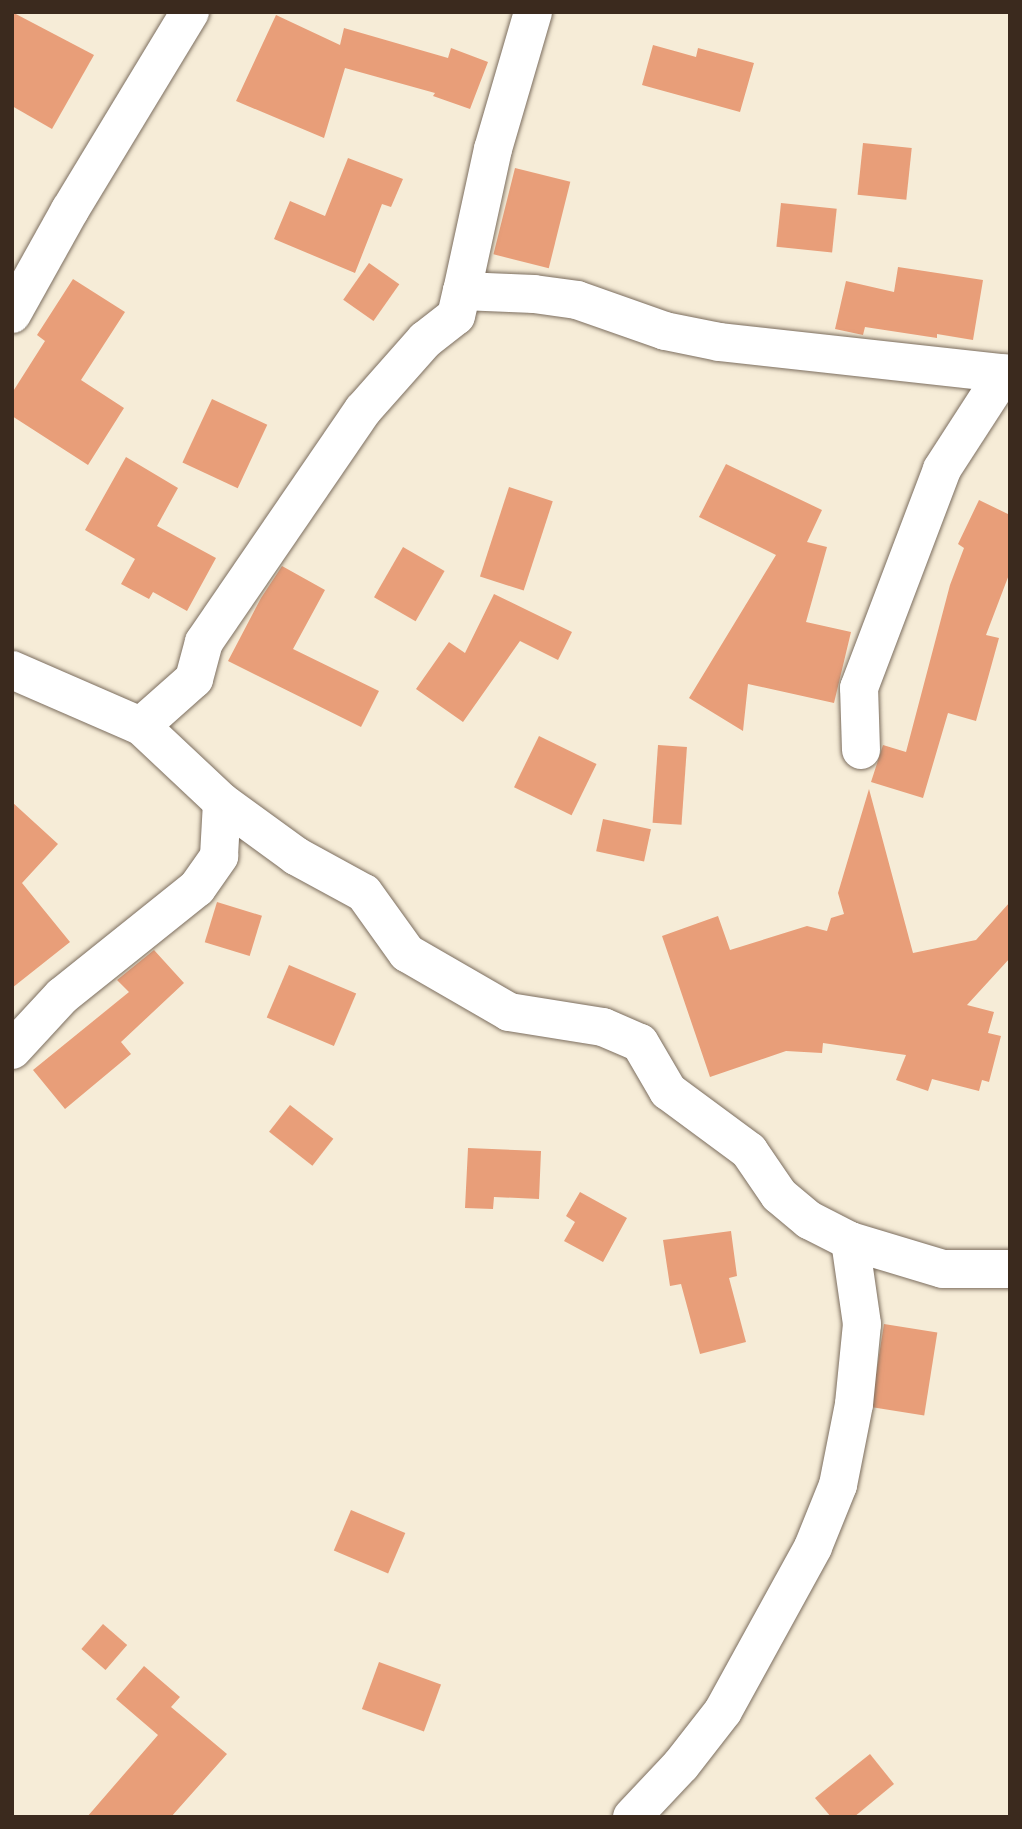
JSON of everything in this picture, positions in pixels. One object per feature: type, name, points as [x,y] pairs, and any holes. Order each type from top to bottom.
[{"type":"street","points":[[12,314],[70,210],[190,12]]},
{"type":"street","points":[[141,726],[194,679],[204,642],[363,410],[425,340],[456,316],[493,149],[533,12]]},
{"type":"street","points":[[462,291],[534,294],[578,300],[665,331],[719,342],[1007,373],[942,469],[859,688],[861,750]]},
{"type":"street","points":[[12,670],[141,726],[222,802],[296,856],[364,893],[407,953],[509,1012],[603,1027],[640,1043],[668,1091],[749,1151],[779,1195],[809,1220],[850,1241],[943,1269],[1010,1269]]},
{"type":"street","points":[[12,1050],[62,996],[197,888],[219,856],[222,802]]},
{"type":"street","points":[[632,1817],[681,1765],[723,1711],[813,1547],[838,1485],[854,1405],[862,1324],[850,1241]]},
{"type":"building","points":[[12,12],[94,55],[52,129],[12,106]]},
{"type":"building","points":[[276,15],[340,45],[344,28],[448,58],[451,48],[488,62],[470,109],[433,96],[435,93],[345,68],[324,138],[236,101]]},
{"type":"building","points":[[653,45],[696,57],[698,48],[754,63],[740,112],[642,85]]},
{"type":"building","points":[[863,143],[912,148],[906,200],[858,195]]},
{"type":"building","points":[[348,158],[403,179],[391,207],[382,204],[355,273],[274,239],[290,201],[325,216]]},
{"type":"building","points":[[515,168],[570,182],[549,268],[493,254]]},
{"type":"building","points":[[781,203],[837,209],[832,253],[776,247]]},
{"type":"building","points":[[369,263],[399,284],[373,321],[343,300]]},
{"type":"building","points":[[898,267],[983,280],[973,340],[937,334],[937,338],[865,327],[863,335],[835,329],[846,281],[894,292]]},
{"type":"building","points":[[73,279],[125,312],[81,380],[124,408],[88,465],[12,416],[12,393],[45,341],[37,335]]},
{"type":"building","points":[[212,399],[267,425],[238,488],[182,462]]},
{"type":"building","points":[[126,457],[178,488],[157,526],[216,558],[187,611],[153,592],[149,599],[121,584],[135,559],[85,530]]},
{"type":"building","points":[[726,464],[822,510],[807,542],[827,547],[806,622],[851,632],[834,703],[748,684],[743,731],[689,698],[776,555],[699,517]]},
{"type":"building","points":[[509,487],[553,501],[524,591],[480,576]]},
{"type":"building","points":[[979,500],[1010,515],[1010,572],[986,635],[999,638],[976,721],[948,713],[923,798],[871,782],[883,745],[906,752],[950,585],[964,548],[958,544]]},
{"type":"building","points":[[403,547],[445,571],[416,621],[374,597]]},
{"type":"building","points":[[282,566],[325,590],[293,649],[379,691],[361,727],[228,661],[261,598]]},
{"type":"building","points":[[494,594],[572,632],[558,660],[520,641],[463,722],[416,689],[449,642],[465,653]]},
{"type":"building","points":[[539,736],[597,764],[572,815],[514,787]]},
{"type":"building","points":[[658,745],[687,747],[681,825],[653,823]]},
{"type":"building","points":[[869,789],[913,953],[976,940],[1010,902],[1010,958],[967,1005],[994,1012],[988,1033],[1001,1036],[989,1082],[982,1080],[979,1091],[932,1079],[928,1091],[896,1080],[906,1055],[823,1043],[822,1053],[786,1051],[710,1077],[662,936],[718,916],[730,950],[807,926],[827,931],[831,918],[844,914],[838,893]]},
{"type":"building","points":[[12,802],[58,844],[22,883],[70,942],[12,988]]},
{"type":"building","points":[[603,819],[651,829],[644,861],[596,851]]},
{"type":"building","points":[[217,902],[262,916],[250,956],[205,942]]},
{"type":"building","points":[[154,950],[184,983],[121,1042],[131,1054],[65,1109],[33,1070],[129,992],[117,980]]},
{"type":"building","points":[[289,965],[356,994],[334,1046],[267,1017]]},
{"type":"building","points":[[290,1105],[333,1139],[312,1166],[269,1132]]},
{"type":"building","points":[[468,1148],[541,1151],[539,1199],[494,1197],[493,1209],[465,1208]]},
{"type":"building","points":[[580,1192],[627,1218],[603,1262],[564,1241],[575,1222],[566,1216]]},
{"type":"building","points":[[731,1231],[737,1276],[729,1278],[746,1342],[700,1354],[681,1284],[670,1286],[663,1240]]},
{"type":"building","points":[[884,1324],[937,1332],[924,1415],[871,1407]]},
{"type":"building","points":[[351,1510],[405,1533],[388,1574],[334,1551]]},
{"type":"building","points":[[103,1624],[127,1645],[106,1670],[81,1649]]},
{"type":"building","points":[[379,1662],[441,1685],[424,1732],[362,1709]]},
{"type":"building","points":[[144,1666],[180,1697],[171,1707],[227,1754],[171,1817],[87,1817],[158,1735],[116,1699]]},
{"type":"building","points":[[870,1754],[894,1784],[854,1817],[831,1817],[815,1798]]}]
